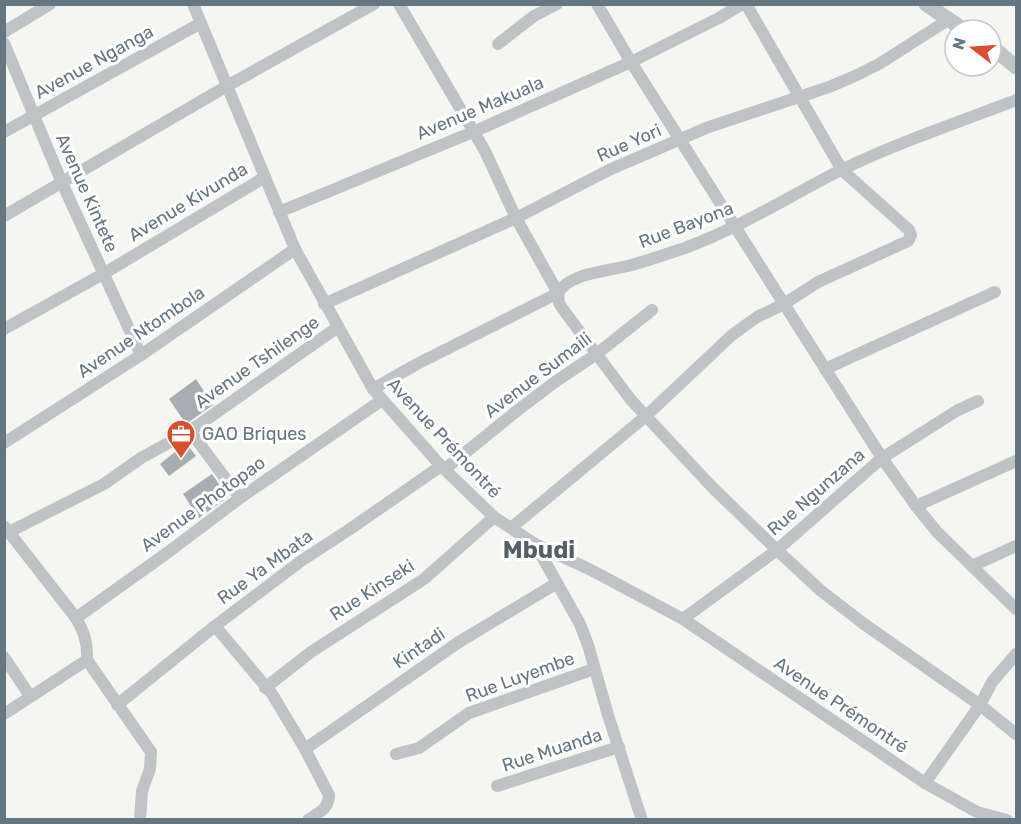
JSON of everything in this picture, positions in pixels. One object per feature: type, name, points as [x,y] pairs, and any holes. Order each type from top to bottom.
[{"type":"street","points":[[4,32],[50,4]]},
{"type":"street","name":"Avenue Prémontré","points":[[193,4],[295,249],[324,304],[373,388],[443,467],[494,517],[535,544],[591,570],[683,619],[925,783],[977,812],[1007,819]]},
{"type":"street","points":[[4,216],[227,86],[374,4]]},
{"type":"street","points":[[399,4],[485,151],[516,218],[558,293],[559,303],[619,384],[646,416],[712,487],[820,590],[1017,734]]},
{"type":"street","points":[[498,44],[534,16],[557,4]]},
{"type":"street","points":[[597,4],[734,227],[882,458],[937,532],[1017,609]]},
{"type":"street","points":[[511,528],[646,416],[732,335],[757,317],[784,304],[818,282],[910,240],[909,230],[842,170],[744,4]]},
{"type":"street","name":"Avenue Makuala","points":[[279,212],[474,132],[631,62],[744,4]]},
{"type":"street","points":[[926,4],[945,18]]},
{"type":"street","name":"Avenue Nganga","points":[[4,132],[201,23]]},
{"type":"street","name":"Rue Yori","points":[[324,304],[516,218],[609,170],[706,128],[829,87],[879,64],[943,23]]},
{"type":"street","name":"Avenue Kintete","points":[[4,43],[62,183],[141,356]]},
{"type":"street","points":[[1003,55],[1017,66]]},
{"type":"street","name":"Rue Bayona","points":[[373,388],[558,293],[565,285],[580,278],[674,251],[734,227],[842,170],[1017,100]]},
{"type":"street","name":"Avenue Kivunda","points":[[4,329],[103,274],[265,177]]},
{"type":"street","name":"Avenue Ntombola","points":[[4,443],[141,356],[295,249]]},
{"type":"street","points":[[825,369],[995,292]]},
{"type":"street","name":"Avenue Sumaili","points":[[443,467],[555,382],[598,354],[652,310]]},
{"type":"street","name":"Avenue Tshilenge","points":[[7,529],[104,484],[141,458],[190,431],[338,327]]},
{"type":"street","name":"Avenue Photopao","points":[[76,618],[240,498],[382,400]]},
{"type":"street","name":"Rue Ngunzana","points":[[683,619],[777,550],[882,458],[978,400]]},
{"type":"street","points":[[190,431],[240,498]]},
{"type":"street","points":[[916,506],[1017,461]]},
{"type":"street","name":"Rue Ya Mbata","points":[[117,705],[215,626],[301,561],[443,467]]},
{"type":"street","name":"Rue Kinseki","points":[[265,688],[329,640],[424,579],[494,517]]},
{"type":"street","points":[[7,529],[76,618],[85,633],[88,648],[87,660],[147,745],[152,758],[142,791],[140,819]]},
{"type":"street","points":[[535,544],[580,624],[642,819]]},
{"type":"street","points":[[972,566],[1017,546]]},
{"type":"street","name":"Kintadi","points":[[306,749],[459,642],[557,583]]},
{"type":"street","points":[[215,626],[272,694],[306,749],[329,798],[326,808],[308,819]]},
{"type":"street","points":[[925,783],[980,705],[993,682],[1017,654]]},
{"type":"street","points":[[4,657],[30,696]]},
{"type":"street","points":[[4,714],[87,660]]},
{"type":"street","name":"Rue Luyembe","points":[[396,754],[419,748],[469,713],[594,669]]},
{"type":"street","name":"Rue Muanda","points":[[497,786],[618,747]]},
{"type":"building","points":[[196,379],[213,405],[186,424],[169,399]]},
{"type":"building","points":[[186,443],[196,456],[169,476],[160,464]]},
{"type":"building","points":[[212,474],[228,497],[199,518],[183,494]]},
{"type":"place","name":"GAO Briques","points":[[181,460]]},
{"type":"district","name":"Mbudi","points":[[539,550]]}]
